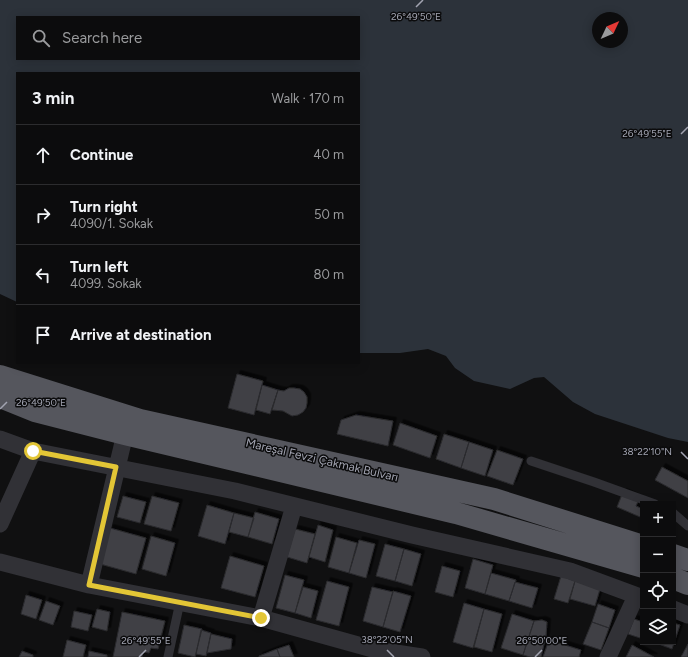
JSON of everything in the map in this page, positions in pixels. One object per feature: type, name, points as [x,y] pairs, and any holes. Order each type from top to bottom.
[{"type":"highway","name":"Mareşal Fevzi Çakmak Bulvarı","points":[[0,376],[140,420],[494,499],[640,545]]},
{"type":"highway","name":"Mareşal Fevzi Çakmak Bulvarı","points":[[0,397],[35,411],[125,434],[456,513],[640,567]]},
{"type":"highway","points":[[676,556],[688,560]]},
{"type":"highway","points":[[676,579],[688,584]]},
{"type":"street","points":[[89,585],[125,434]]},
{"type":"street","points":[[0,439],[33,451],[236,491],[412,535],[570,571],[639,597],[608,657]]},
{"type":"street","points":[[0,524],[33,451]]},
{"type":"street","points":[[261,618],[294,506]]},
{"type":"street","points":[[0,562],[89,585],[261,618],[372,654],[422,657]]},
{"type":"street","points":[[676,610],[688,615]]},
{"type":"lane","points":[[531,461],[647,501]]},
{"type":"lane","points":[[676,516],[688,526]]},
{"type":"lane","points":[[168,657],[180,602]]},
{"type":"shaded area","points":[[0,0],[688,0],[688,442],[668,438],[595,414],[573,402],[544,377],[534,378],[510,389],[474,381],[455,368],[446,356],[428,349],[400,353],[360,353],[360,72],[16,72],[16,302],[0,294]]},
{"type":"building","points":[[237,374],[263,381],[254,415],[228,408]]},
{"type":"building","points":[[262,385],[278,390],[270,414],[256,410]]},
{"type":"building","points":[[289,388],[300,389],[307,397],[306,408],[298,415],[292,416],[283,411],[272,410],[278,390],[284,391]]},
{"type":"building","points":[[356,415],[393,421],[388,446],[337,434],[341,420]]},
{"type":"building","points":[[400,423],[437,436],[430,458],[393,445]]},
{"type":"building","points":[[444,434],[469,442],[461,468],[436,459]]},
{"type":"building","points":[[469,442],[493,450],[485,476],[461,468]]},
{"type":"building","points":[[497,450],[523,459],[513,485],[487,476]]},
{"type":"building","points":[[662,467],[688,481],[688,498],[655,480]]},
{"type":"building","points":[[623,492],[639,499],[636,506],[640,508],[640,517],[617,507]]},
{"type":"building","points":[[123,496],[146,502],[140,523],[117,517]]},
{"type":"building","points":[[152,496],[179,503],[171,531],[144,524]]},
{"type":"building","points":[[207,505],[234,513],[225,544],[198,536]]},
{"type":"building","points":[[255,512],[279,519],[272,544],[248,537]]},
{"type":"building","points":[[234,513],[254,518],[248,537],[229,532]]},
{"type":"building","points":[[318,525],[333,530],[325,562],[309,557]]},
{"type":"building","points":[[110,528],[146,538],[136,574],[100,564]]},
{"type":"building","points":[[295,529],[315,534],[307,563],[287,557]]},
{"type":"building","points":[[151,536],[175,543],[166,576],[142,569]]},
{"type":"building","points":[[336,537],[357,543],[349,573],[328,567]]},
{"type":"building","points":[[359,540],[375,544],[366,578],[349,573]]},
{"type":"building","points":[[385,544],[404,549],[395,581],[376,576]]},
{"type":"building","points":[[404,549],[421,554],[412,586],[395,581]]},
{"type":"building","points":[[230,556],[264,566],[255,597],[221,588]]},
{"type":"building","points":[[473,559],[493,565],[485,594],[465,588]]},
{"type":"building","points":[[442,566],[460,571],[453,597],[435,592]]},
{"type":"building","points":[[491,573],[516,580],[509,601],[485,594]]},
{"type":"building","points":[[285,575],[304,580],[295,613],[276,608]]},
{"type":"building","points":[[561,576],[575,581],[568,603],[554,599]]},
{"type":"building","points":[[327,581],[349,587],[339,626],[316,620]]},
{"type":"building","points":[[575,581],[600,589],[595,606],[570,599]]},
{"type":"building","points":[[515,582],[538,588],[532,608],[509,601]]},
{"type":"building","points":[[303,587],[318,591],[311,618],[295,613]]},
{"type":"building","points":[[372,587],[393,592],[383,627],[363,621]]},
{"type":"building","points":[[393,591],[411,596],[400,632],[383,627]]},
{"type":"building","points":[[26,595],[42,600],[36,619],[21,614]]},
{"type":"building","points":[[46,601],[60,606],[53,625],[39,620]]},
{"type":"building","points":[[464,603],[484,609],[473,648],[453,642]]},
{"type":"building","points":[[598,604],[615,610],[609,628],[592,622]]},
{"type":"building","points":[[97,609],[110,612],[107,631],[92,627]]},
{"type":"building","points":[[484,609],[502,614],[492,652],[474,647]]},
{"type":"building","points":[[74,611],[92,615],[88,631],[71,627]]},
{"type":"building","points":[[122,612],[165,621],[158,649],[151,648],[149,653],[143,652],[142,657],[113,657]]},
{"type":"building","points":[[512,614],[534,621],[523,655],[501,648]]},
{"type":"building","points":[[634,619],[640,621],[640,638],[628,634]]},
{"type":"building","points":[[542,620],[547,622],[546,636],[541,657],[530,657],[523,655],[534,621]]},
{"type":"building","points":[[592,622],[609,628],[601,650],[583,644]]},
{"type":"building","points":[[676,624],[680,625],[676,637]]},
{"type":"building","points":[[184,625],[202,629],[195,657],[178,653]]},
{"type":"building","points":[[201,630],[211,633],[206,656],[196,654]]},
{"type":"building","points":[[211,634],[232,639],[231,649],[207,653]]},
{"type":"building","points":[[67,640],[86,645],[83,657],[63,657]]},
{"type":"building","points":[[549,640],[581,650],[579,657],[543,657]]},
{"type":"building","points":[[688,644],[688,657],[681,657]]},
{"type":"building","points":[[289,645],[294,657],[280,657],[277,649]]},
{"type":"building","points":[[632,645],[654,657],[626,657]]},
{"type":"building","points":[[661,645],[673,645],[672,649]]},
{"type":"building","points":[[277,649],[280,657],[259,657],[259,656]]},
{"type":"building","points":[[22,651],[33,655],[33,657],[19,657]]},
{"type":"building","points":[[89,651],[107,655],[107,657],[88,657]]},
{"type":"route","points":[[33,451],[116,467],[89,585],[261,618]]}]
